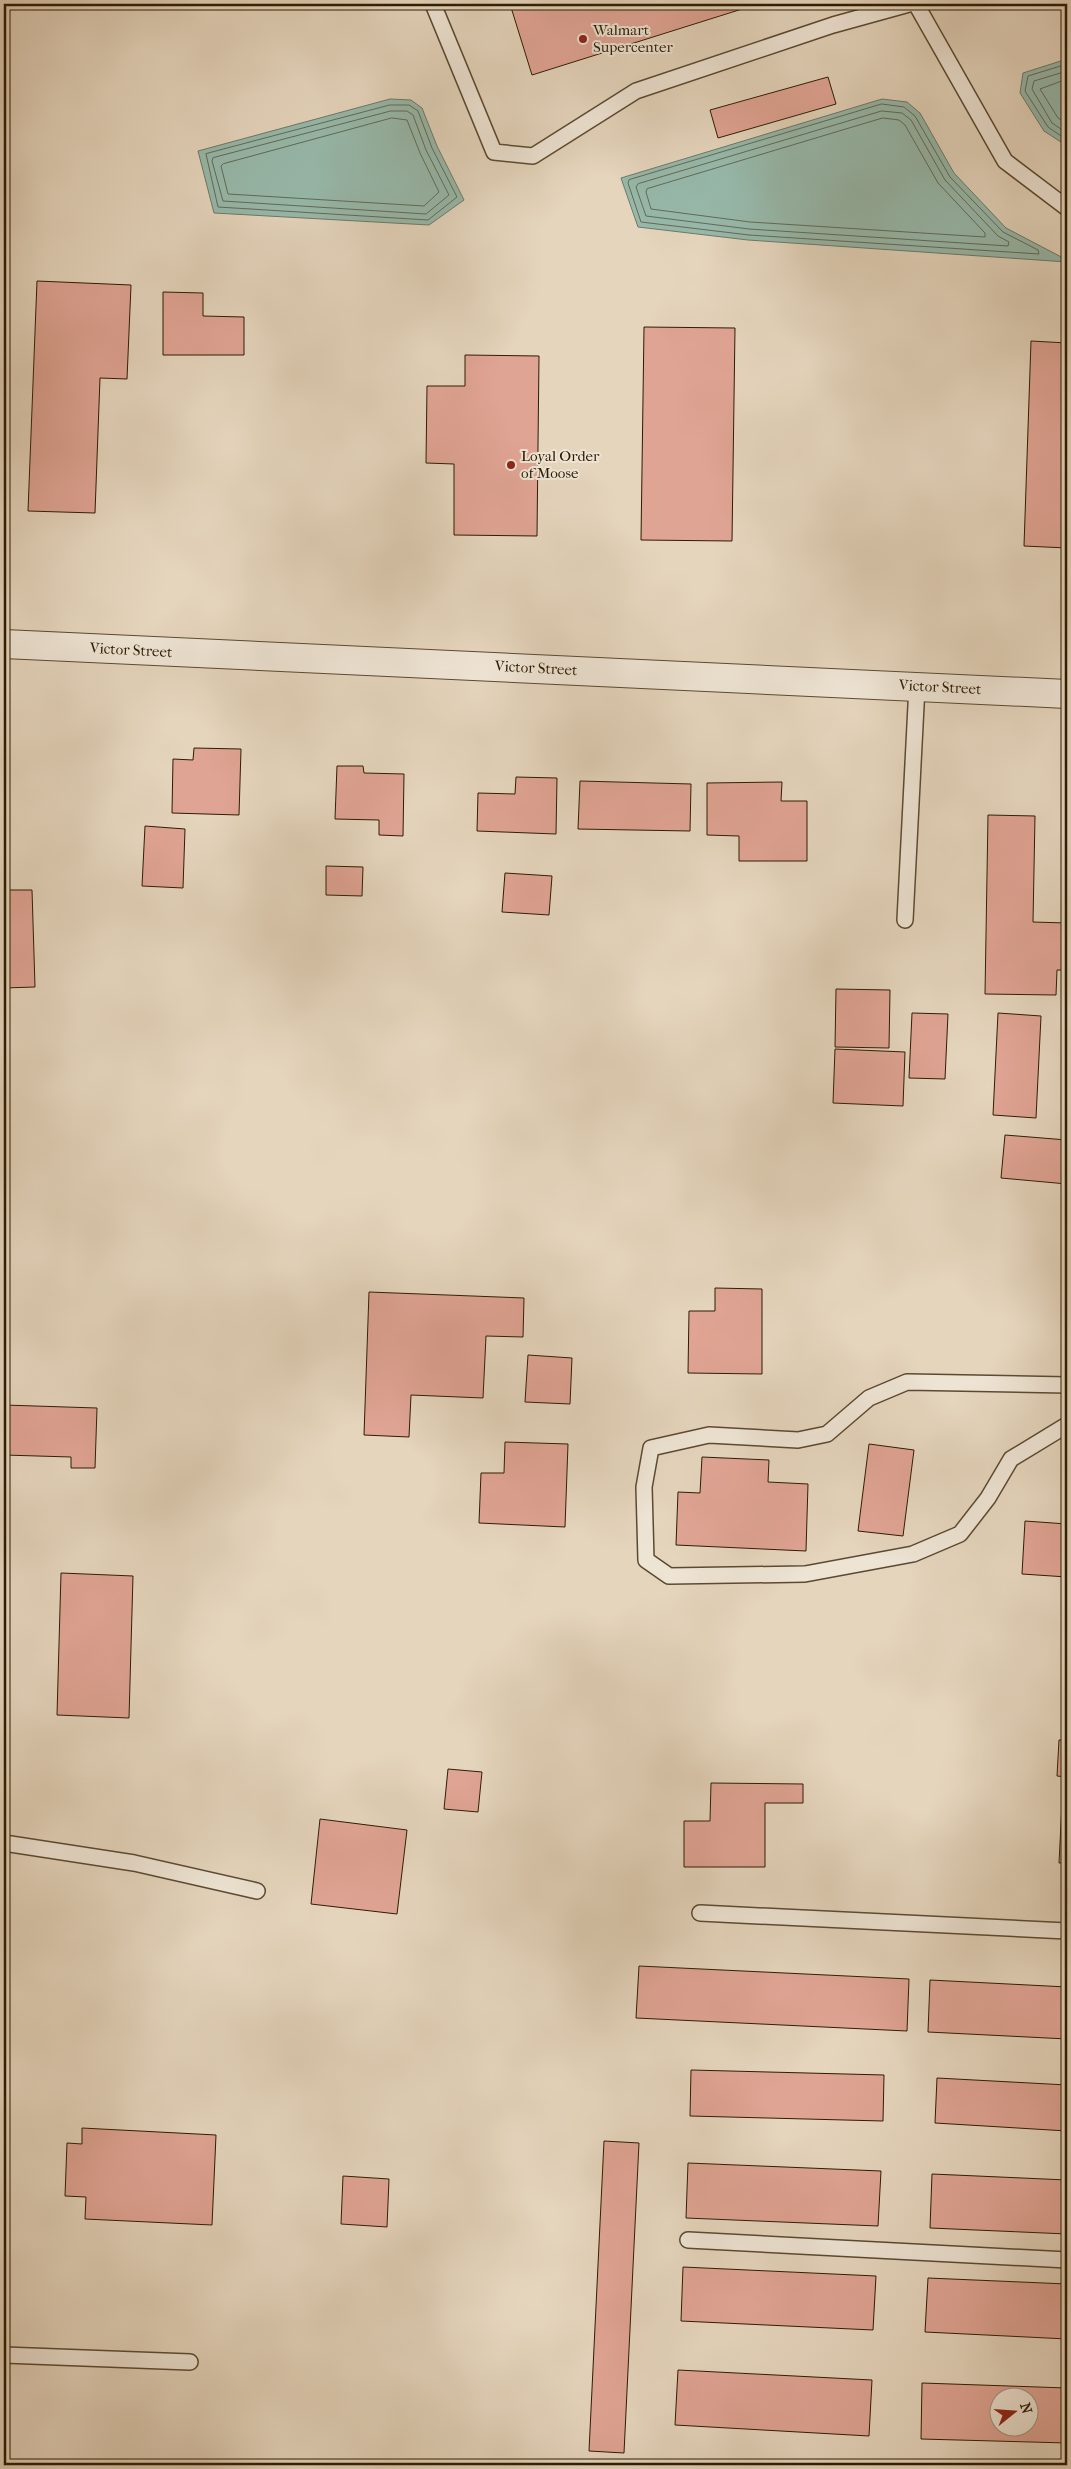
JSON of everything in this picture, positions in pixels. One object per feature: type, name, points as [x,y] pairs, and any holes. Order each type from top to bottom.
[{"type":"street","name":"Victor Street","points":[[4,644],[1067,694]]},
{"type":"lane","points":[[433,4],[494,152],[533,156],[636,91],[833,25],[909,4]]},
{"type":"lane","points":[[916,4],[1005,161],[1067,208]]},
{"type":"lane","points":[[906,920],[917,686]]},
{"type":"lane","points":[[1067,1385],[907,1382],[869,1398],[827,1434],[798,1440],[709,1436],[651,1448],[644,1487],[646,1560],[669,1576],[805,1574],[912,1554],[960,1534],[988,1498],[1011,1459],[1067,1425]]},
{"type":"lane","points":[[4,1843],[134,1863],[257,1891]]},
{"type":"lane","points":[[700,1913],[1067,1931]]},
{"type":"lane","points":[[688,2240],[1067,2260]]},
{"type":"lane","points":[[4,2355],[190,2362]]},
{"type":"water","points":[[1067,59],[1067,146],[1044,131],[1020,93],[1023,73]]},
{"type":"water","points":[[390,99],[411,100],[422,108],[437,146],[464,200],[429,225],[214,213],[198,151]]},
{"type":"water","points":[[882,99],[907,102],[920,113],[954,173],[1006,228],[1067,260],[1067,262],[748,240],[638,227],[621,178]]},
{"type":"building","name":"Walmart Supercenter","points":[[510,4],[758,4],[532,75]]},
{"type":"building","points":[[828,77],[836,104],[718,138],[710,110]]},
{"type":"building","points":[[37,281],[131,285],[127,379],[100,378],[95,513],[28,511]]},
{"type":"building","points":[[163,292],[203,293],[203,316],[244,317],[244,355],[163,355]]},
{"type":"building","points":[[644,327],[735,328],[732,541],[641,540]]},
{"type":"building","points":[[1031,341],[1067,343],[1067,548],[1024,546]]},
{"type":"building","points":[[465,355],[539,356],[537,536],[454,535],[454,464],[426,463],[427,386],[465,386]]},
{"type":"building","points":[[194,748],[241,749],[239,815],[172,813],[173,759],[193,760]]},
{"type":"building","points":[[337,766],[363,766],[364,773],[404,774],[403,836],[379,835],[379,820],[335,819]]},
{"type":"building","points":[[516,777],[557,778],[556,834],[477,831],[478,793],[515,794]]},
{"type":"building","points":[[580,781],[691,784],[690,831],[578,829]]},
{"type":"building","points":[[782,782],[781,801],[807,801],[807,861],[739,861],[739,836],[707,835],[707,783]]},
{"type":"building","points":[[988,815],[1035,816],[1033,922],[1067,923],[1067,970],[1057,970],[1056,995],[985,994]]},
{"type":"building","points":[[145,826],[185,829],[183,888],[142,886]]},
{"type":"building","points":[[326,866],[363,867],[362,896],[326,895]]},
{"type":"building","points":[[505,873],[552,876],[549,915],[502,912]]},
{"type":"building","points":[[4,890],[32,890],[35,987],[4,988]]},
{"type":"building","points":[[836,989],[890,990],[889,1048],[835,1047]]},
{"type":"building","points":[[912,1013],[948,1014],[945,1079],[909,1078]]},
{"type":"building","points":[[998,1013],[1041,1016],[1036,1118],[993,1115]]},
{"type":"building","points":[[835,1049],[905,1052],[903,1106],[833,1103]]},
{"type":"building","points":[[1005,1135],[1067,1140],[1067,1184],[1001,1178]]},
{"type":"building","points":[[715,1288],[762,1289],[762,1374],[688,1373],[689,1311],[715,1311]]},
{"type":"building","points":[[369,1292],[524,1298],[523,1337],[486,1336],[483,1398],[411,1395],[409,1437],[364,1435]]},
{"type":"building","points":[[528,1355],[572,1358],[570,1404],[525,1402]]},
{"type":"building","points":[[4,1405],[97,1408],[95,1468],[71,1468],[71,1457],[4,1455]]},
{"type":"building","points":[[505,1442],[568,1444],[565,1527],[479,1523],[481,1473],[504,1473]]},
{"type":"building","points":[[869,1444],[914,1450],[903,1536],[858,1531]]},
{"type":"building","points":[[702,1457],[769,1460],[768,1482],[808,1484],[806,1551],[676,1545],[678,1492],[700,1493]]},
{"type":"building","points":[[1025,1521],[1067,1524],[1067,1577],[1022,1574]]},
{"type":"building","points":[[61,1573],[133,1576],[129,1718],[57,1715]]},
{"type":"building","points":[[1059,1740],[1067,1740],[1067,1777],[1057,1776]]},
{"type":"building","points":[[448,1769],[482,1772],[478,1812],[444,1809]]},
{"type":"building","points":[[711,1783],[803,1784],[803,1803],[765,1803],[765,1867],[684,1867],[684,1821],[710,1821]]},
{"type":"building","points":[[1062,1803],[1067,1803],[1067,1863],[1059,1863]]},
{"type":"building","points":[[320,1819],[407,1830],[397,1914],[311,1904]]},
{"type":"building","points":[[639,1966],[909,1979],[907,2031],[636,2018]]},
{"type":"building","points":[[930,1980],[1067,1987],[1067,2039],[928,2032]]},
{"type":"building","points":[[691,2070],[884,2075],[883,2121],[690,2116]]},
{"type":"building","points":[[937,2078],[1067,2085],[1067,2131],[935,2123]]},
{"type":"building","points":[[82,2128],[216,2135],[212,2225],[85,2219],[86,2197],[65,2196],[67,2143],[82,2144]]},
{"type":"building","points":[[604,2141],[639,2143],[624,2453],[589,2451]]},
{"type":"building","points":[[688,2163],[881,2171],[878,2226],[686,2218]]},
{"type":"building","points":[[932,2174],[1067,2180],[1067,2234],[930,2228]]},
{"type":"building","points":[[343,2176],[389,2179],[387,2227],[341,2224]]},
{"type":"building","points":[[683,2267],[876,2276],[873,2330],[681,2321]]},
{"type":"building","points":[[928,2278],[1067,2284],[1067,2339],[925,2332]]},
{"type":"building","points":[[678,2370],[872,2380],[869,2436],[675,2425]]},
{"type":"building","points":[[922,2383],[1009,2386],[988,2386],[988,2436],[1038,2436],[1038,2387],[1067,2388],[1067,2443],[921,2439]]},
{"type":"place","name":"Walmart Supercenter","points":[[583,39]]},
{"type":"place","name":"Loyal Order of Moose","points":[[511,465]]}]
